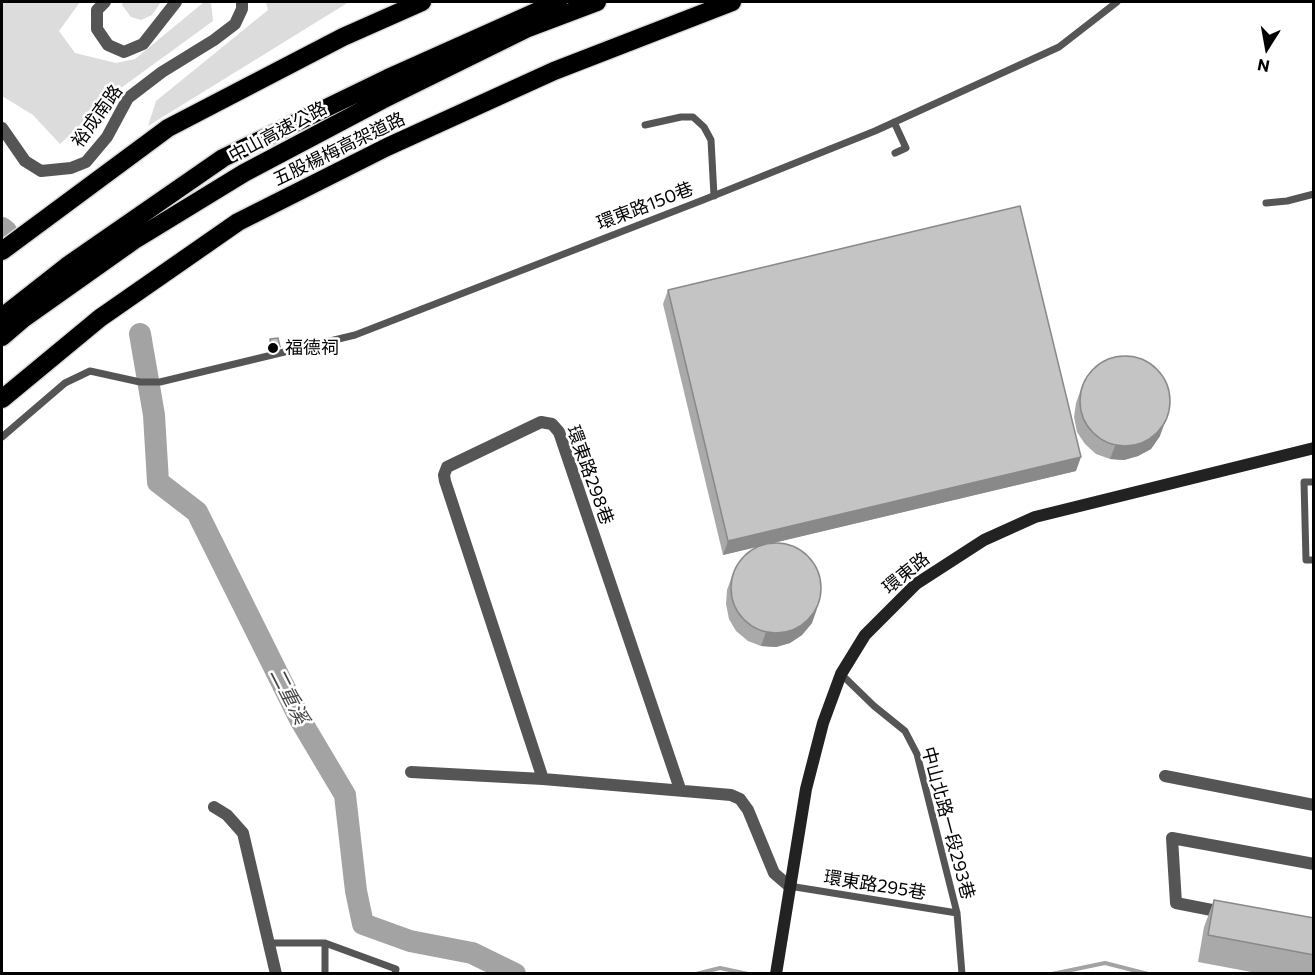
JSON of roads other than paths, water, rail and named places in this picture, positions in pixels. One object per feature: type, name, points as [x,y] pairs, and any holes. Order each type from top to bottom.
[{"type":"highway","points":[[2,251],[168,128],[343,37],[422,2]]},
{"type":"highway","name":"中山高速公路","points":[[2,317],[68,266],[223,158],[388,78],[558,2]]},
{"type":"highway","name":"中山高速公路","points":[[2,337],[23,319],[136,239],[243,173],[382,100],[528,28],[597,2]]},
{"type":"highway","name":"五股楊梅高架道路","points":[[2,399],[100,318],[238,222],[387,147],[544,76],[732,2]]},
{"type":"highway","points":[[2,345],[23,319]]},
{"type":"street","points":[[105,2],[97,10],[97,29],[108,45],[124,52],[143,44],[176,2]]},
{"type":"street","name":"裕成南路","points":[[2,128],[26,161],[41,171],[71,168],[86,162],[107,137],[128,98],[162,72],[214,40],[235,24],[242,9],[242,2]]},
{"type":"street","name":"環東路298巷","points":[[543,779],[444,481],[447,467],[541,422],[552,424],[559,432],[680,789]]},
{"type":"street","name":"環東路","points":[[776,974],[806,789],[823,723],[841,674],[865,635],[916,584],[984,540],[1035,517],[1314,448]]},
{"type":"street","points":[[411,772],[543,779],[731,795],[740,799],[747,810],[774,873],[789,886]]},
{"type":"street","points":[[1165,776],[1314,806]]},
{"type":"street","points":[[214,807],[226,814],[243,833],[276,974]]},
{"type":"street","points":[[1245,917],[1176,903],[1172,838],[1314,864]]},
{"type":"lane","name":"環東路150巷","points":[[2,437],[65,383],[90,371],[140,382],[160,382],[355,335],[714,196],[894,122],[1059,47],[1117,2]]},
{"type":"lane","points":[[645,125],[681,117],[693,117],[704,127],[711,140],[714,196]]},
{"type":"lane","points":[[894,122],[906,148],[895,153]]},
{"type":"lane","points":[[1266,203],[1287,201],[1314,194]]},
{"type":"lane","points":[[1314,482],[1304,482],[1306,560],[1314,560]]},
{"type":"lane","name":"中山北路一段293巷","points":[[841,674],[874,706],[905,730],[917,754],[957,914],[962,974]]},
{"type":"lane","name":"環東路295巷","points":[[789,886],[957,914]]},
{"type":"lane","points":[[268,943],[325,943],[396,969],[395,974]]},
{"type":"lane","points":[[325,943],[325,974]]},
{"type":"waterway","name":"二重溪","points":[[2,228],[6,231]]},
{"type":"waterway","name":"二重溪","points":[[140,334],[154,415],[158,482],[197,512],[301,721],[345,795],[356,891],[363,924],[410,941],[472,953],[515,974]]},
{"type":"waterway","points":[[1052,974],[1105,963],[1148,974]]},
{"type":"waterway","points":[[696,974],[720,968],[748,974]]},
{"type":"place","name":"福德祠","points":[[273,348]]}]
